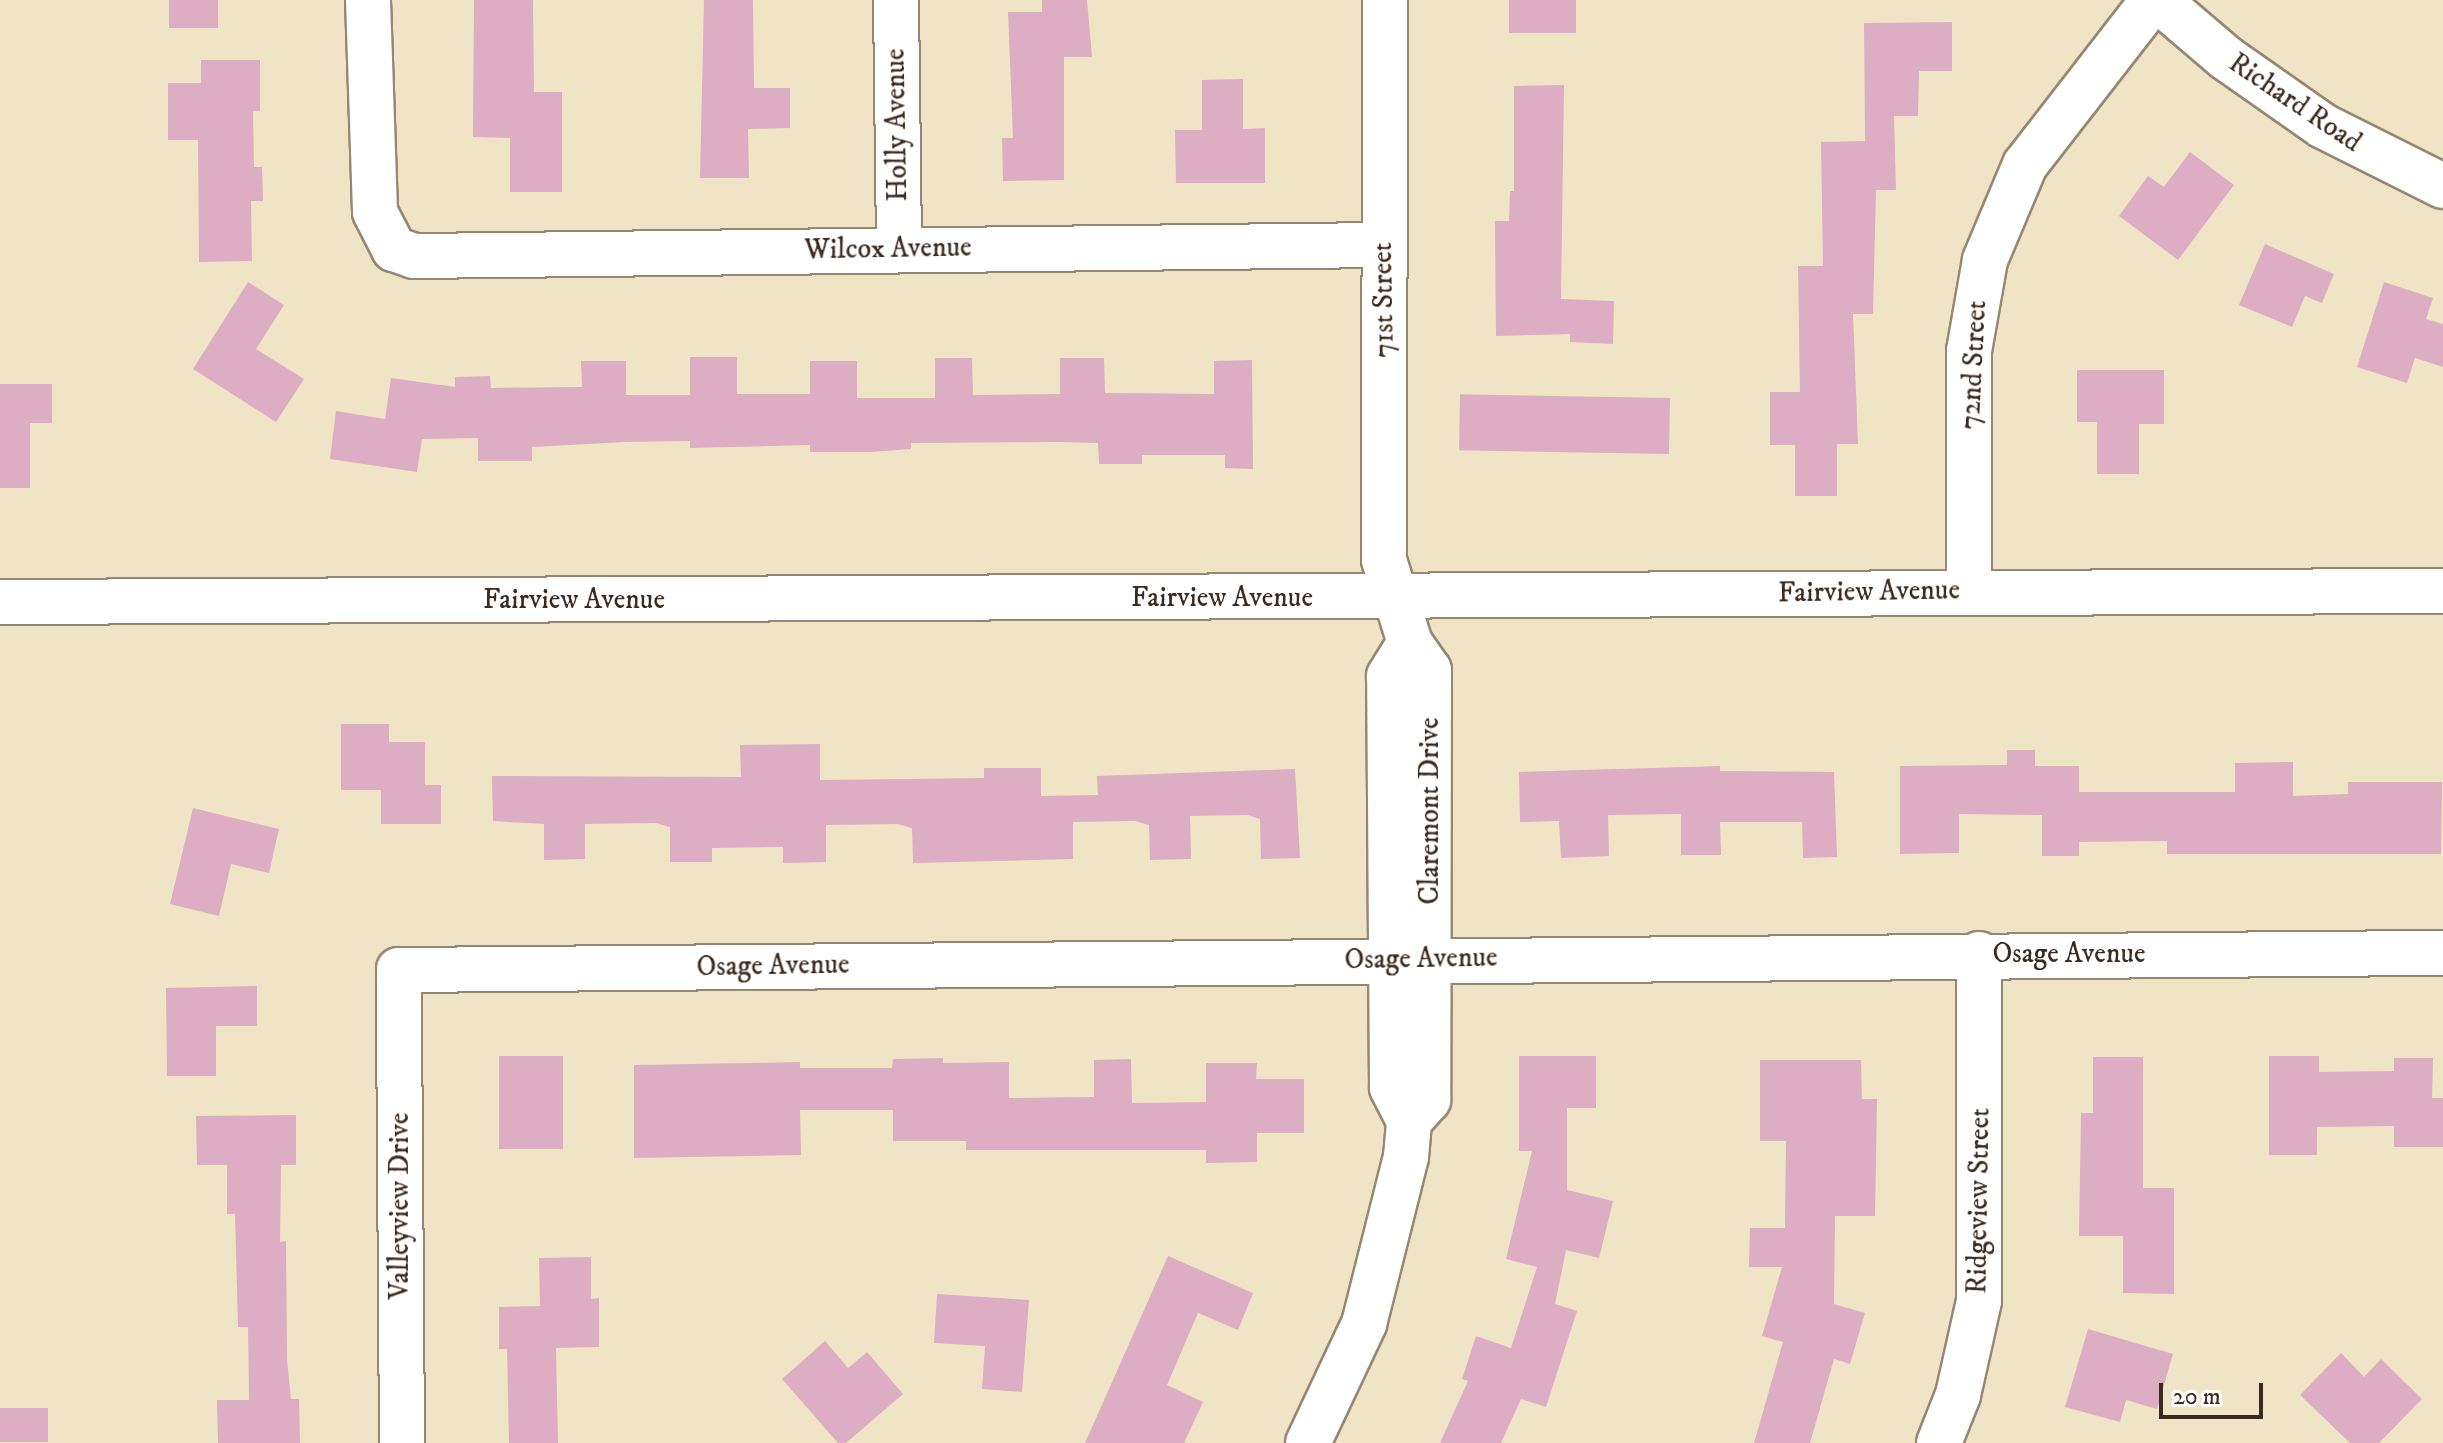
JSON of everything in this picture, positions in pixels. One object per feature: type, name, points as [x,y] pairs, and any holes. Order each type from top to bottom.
[{"type":"street","name":"Wilcox Avenue","points":[[368,0],[370,182],[375,212],[394,249],[435,259],[899,249],[1384,245]]},
{"type":"street","name":"Holly Avenue","points":[[896,0],[899,249]]},
{"type":"street","name":"71st Street","points":[[1385,0],[1384,560],[1396,598]]},
{"type":"street","name":"Richard Road","points":[[2156,0],[2226,58],[2323,126],[2443,186]]},
{"type":"street","name":"72nd Street","points":[[1969,591],[1969,351],[1985,260],[2025,165],[2156,0]]},
{"type":"street","name":"Fairview Avenue","points":[[0,602],[2443,591]]},
{"type":"street","name":"Claremont Drive","points":[[1308,1443],[1364,1324],[1397,1200],[1409,1121],[1392,1087],[1411,959],[1389,676],[1410,643],[1396,598]]},
{"type":"street","name":"Osage Avenue","points":[[399,970],[1979,954],[2443,953]]},
{"type":"street","name":"Ridgeview Street","points":[[1939,1443],[1958,1395],[1979,1301],[1979,954]]},
{"type":"street","name":"Valleyview Drive","points":[[399,970],[402,1443]]},
{"type":"building","points":[[169,0],[218,0],[218,28],[169,28]]},
{"type":"building","points":[[474,0],[533,0],[534,92],[562,92],[562,192],[510,192],[510,138],[473,137]]},
{"type":"building","points":[[704,0],[753,0],[754,88],[790,88],[790,128],[748,129],[749,178],[700,178]]},
{"type":"building","points":[[1042,0],[1087,0],[1092,57],[1064,57],[1064,180],[1003,181],[1002,138],[1013,138],[1008,12],[1042,12]]},
{"type":"building","points":[[1509,0],[1576,0],[1576,33],[1509,33]]},
{"type":"building","points":[[1952,22],[1952,71],[1919,71],[1918,116],[1894,116],[1896,190],[1876,190],[1873,314],[1853,314],[1858,444],[1837,444],[1837,496],[1795,496],[1795,445],[1770,445],[1770,392],[1800,392],[1798,266],[1823,266],[1821,142],[1865,141],[1864,23]]},
{"type":"building","points":[[201,60],[260,60],[260,111],[253,111],[254,167],[262,167],[263,201],[251,201],[252,261],[199,262],[198,140],[168,140],[168,83],[201,83]]},
{"type":"building","points":[[1243,79],[1243,129],[1265,128],[1265,183],[1176,183],[1175,130],[1202,130],[1202,80]]},
{"type":"building","points":[[1564,85],[1561,299],[1614,301],[1613,344],[1570,342],[1570,334],[1496,336],[1495,221],[1509,221],[1510,191],[1514,191],[1514,86]]},
{"type":"building","points":[[2190,152],[2234,185],[2178,260],[2119,216],[2148,176],[2164,187]]},
{"type":"building","points":[[2265,244],[2334,274],[2322,303],[2305,296],[2292,327],[2239,305]]},
{"type":"building","points":[[248,282],[284,305],[256,349],[304,379],[276,422],[193,369]]},
{"type":"building","points":[[2384,282],[2433,298],[2426,319],[2443,324],[2443,367],[2415,358],[2407,383],[2357,367]]},
{"type":"building","points":[[690,357],[737,357],[737,394],[810,394],[810,361],[857,361],[857,398],[935,398],[935,358],[972,358],[973,395],[1060,394],[1060,358],[1104,358],[1105,393],[1214,394],[1214,361],[1252,360],[1253,469],[1225,468],[1225,455],[1142,455],[1142,464],[1099,464],[1098,443],[1060,442],[911,443],[911,449],[810,452],[810,445],[690,448],[690,441],[625,442],[532,447],[532,461],[478,461],[478,438],[422,439],[417,472],[330,459],[336,411],[385,419],[391,378],[455,387],[455,377],[490,376],[491,388],[582,387],[581,361],[626,361],[626,395],[690,395]]},
{"type":"building","points":[[2077,370],[2164,370],[2164,424],[2139,424],[2139,474],[2097,474],[2097,422],[2077,422]]},
{"type":"building","points":[[0,384],[52,384],[52,423],[30,423],[30,488],[0,488]]},
{"type":"building","points":[[1460,394],[1670,398],[1669,454],[1459,450]]},
{"type":"building","points":[[341,724],[389,724],[389,742],[425,742],[425,785],[441,785],[441,824],[381,824],[381,790],[341,790]]},
{"type":"building","points":[[820,744],[820,780],[984,778],[984,768],[1041,768],[1041,796],[1098,795],[1097,776],[1295,769],[1300,858],[1261,859],[1260,819],[1248,815],[1190,816],[1191,859],[1150,860],[1149,825],[1135,821],[1073,822],[1073,859],[913,863],[912,828],[898,824],[826,825],[826,862],[783,863],[783,847],[712,848],[712,862],[670,862],[670,827],[656,823],[585,824],[585,859],[544,860],[544,824],[493,821],[492,776],[741,777],[740,745]]},
{"type":"building","points":[[2007,750],[2035,750],[2035,766],[2079,766],[2079,792],[2235,792],[2235,763],[2293,762],[2293,796],[2348,794],[2348,782],[2442,782],[2441,854],[2167,854],[2167,841],[2079,842],[2079,856],[2042,856],[2042,815],[1959,814],[1959,853],[1900,854],[1900,766],[2007,765]]},
{"type":"building","points":[[1720,766],[1720,771],[1834,772],[1837,857],[1803,858],[1802,822],[1720,822],[1721,855],[1681,855],[1681,814],[1608,815],[1609,856],[1561,858],[1559,821],[1520,822],[1519,772]]},
{"type":"building","points":[[193,808],[279,829],[269,873],[231,864],[219,916],[170,904]]},
{"type":"building","points":[[257,986],[257,1026],[216,1026],[216,1076],[167,1076],[166,988]]},
{"type":"building","points":[[499,1056],[563,1056],[563,1149],[499,1149]]},
{"type":"building","points":[[1519,1056],[1596,1056],[1596,1108],[1567,1108],[1567,1190],[1613,1201],[1599,1258],[1566,1250],[1555,1304],[1577,1311],[1546,1407],[1521,1399],[1501,1443],[1440,1443],[1468,1381],[1462,1379],[1476,1336],[1511,1348],[1537,1267],[1506,1259],[1532,1151],[1519,1151]]},
{"type":"building","points":[[2269,1056],[2319,1056],[2319,1072],[2394,1071],[2394,1058],[2433,1058],[2432,1098],[2443,1098],[2443,1147],[2394,1147],[2394,1126],[2317,1127],[2317,1155],[2269,1155]]},
{"type":"building","points":[[2093,1057],[2143,1057],[2143,1188],[2174,1188],[2174,1294],[2123,1293],[2123,1236],[2079,1236],[2081,1113],[2093,1113]]},
{"type":"building","points":[[943,1058],[943,1063],[1009,1062],[1009,1098],[1094,1097],[1094,1060],[1131,1059],[1132,1103],[1206,1102],[1206,1063],[1257,1063],[1256,1079],[1304,1079],[1304,1133],[1257,1133],[1257,1162],[1206,1163],[1206,1150],[966,1150],[966,1141],[893,1141],[893,1110],[800,1110],[801,1155],[634,1158],[634,1065],[800,1062],[800,1068],[892,1068],[893,1059]]},
{"type":"building","points":[[1760,1060],[1861,1060],[1862,1099],[1877,1099],[1875,1216],[1835,1216],[1834,1304],[1865,1313],[1850,1364],[1834,1359],[1810,1443],[1754,1443],[1783,1342],[1762,1336],[1782,1267],[1749,1267],[1750,1228],[1785,1228],[1786,1141],[1760,1141]]},
{"type":"building","points":[[296,1115],[296,1165],[281,1165],[280,1242],[286,1241],[287,1359],[291,1399],[299,1399],[300,1443],[218,1443],[217,1400],[249,1400],[248,1327],[238,1327],[235,1214],[227,1214],[227,1165],[197,1165],[196,1116]]},
{"type":"building","points":[[1168,1256],[1253,1293],[1238,1330],[1198,1313],[1167,1385],[1203,1402],[1184,1443],[1085,1443]]},
{"type":"building","points":[[591,1257],[591,1299],[599,1298],[599,1347],[556,1348],[558,1443],[509,1443],[507,1349],[499,1349],[499,1307],[540,1306],[539,1258]]},
{"type":"building","points":[[937,1294],[1029,1300],[1022,1392],[982,1389],[985,1346],[934,1343]]},
{"type":"building","points":[[2088,1329],[2173,1354],[2157,1409],[2126,1400],[2120,1422],[2065,1407]]},
{"type":"building","points":[[825,1341],[848,1368],[867,1352],[903,1394],[846,1443],[838,1443],[782,1379]]},
{"type":"building","points":[[2341,1353],[2364,1377],[2381,1359],[2422,1399],[2379,1443],[2350,1443],[2300,1395]]},
{"type":"building","points":[[0,1408],[48,1408],[48,1442],[0,1442]]}]
